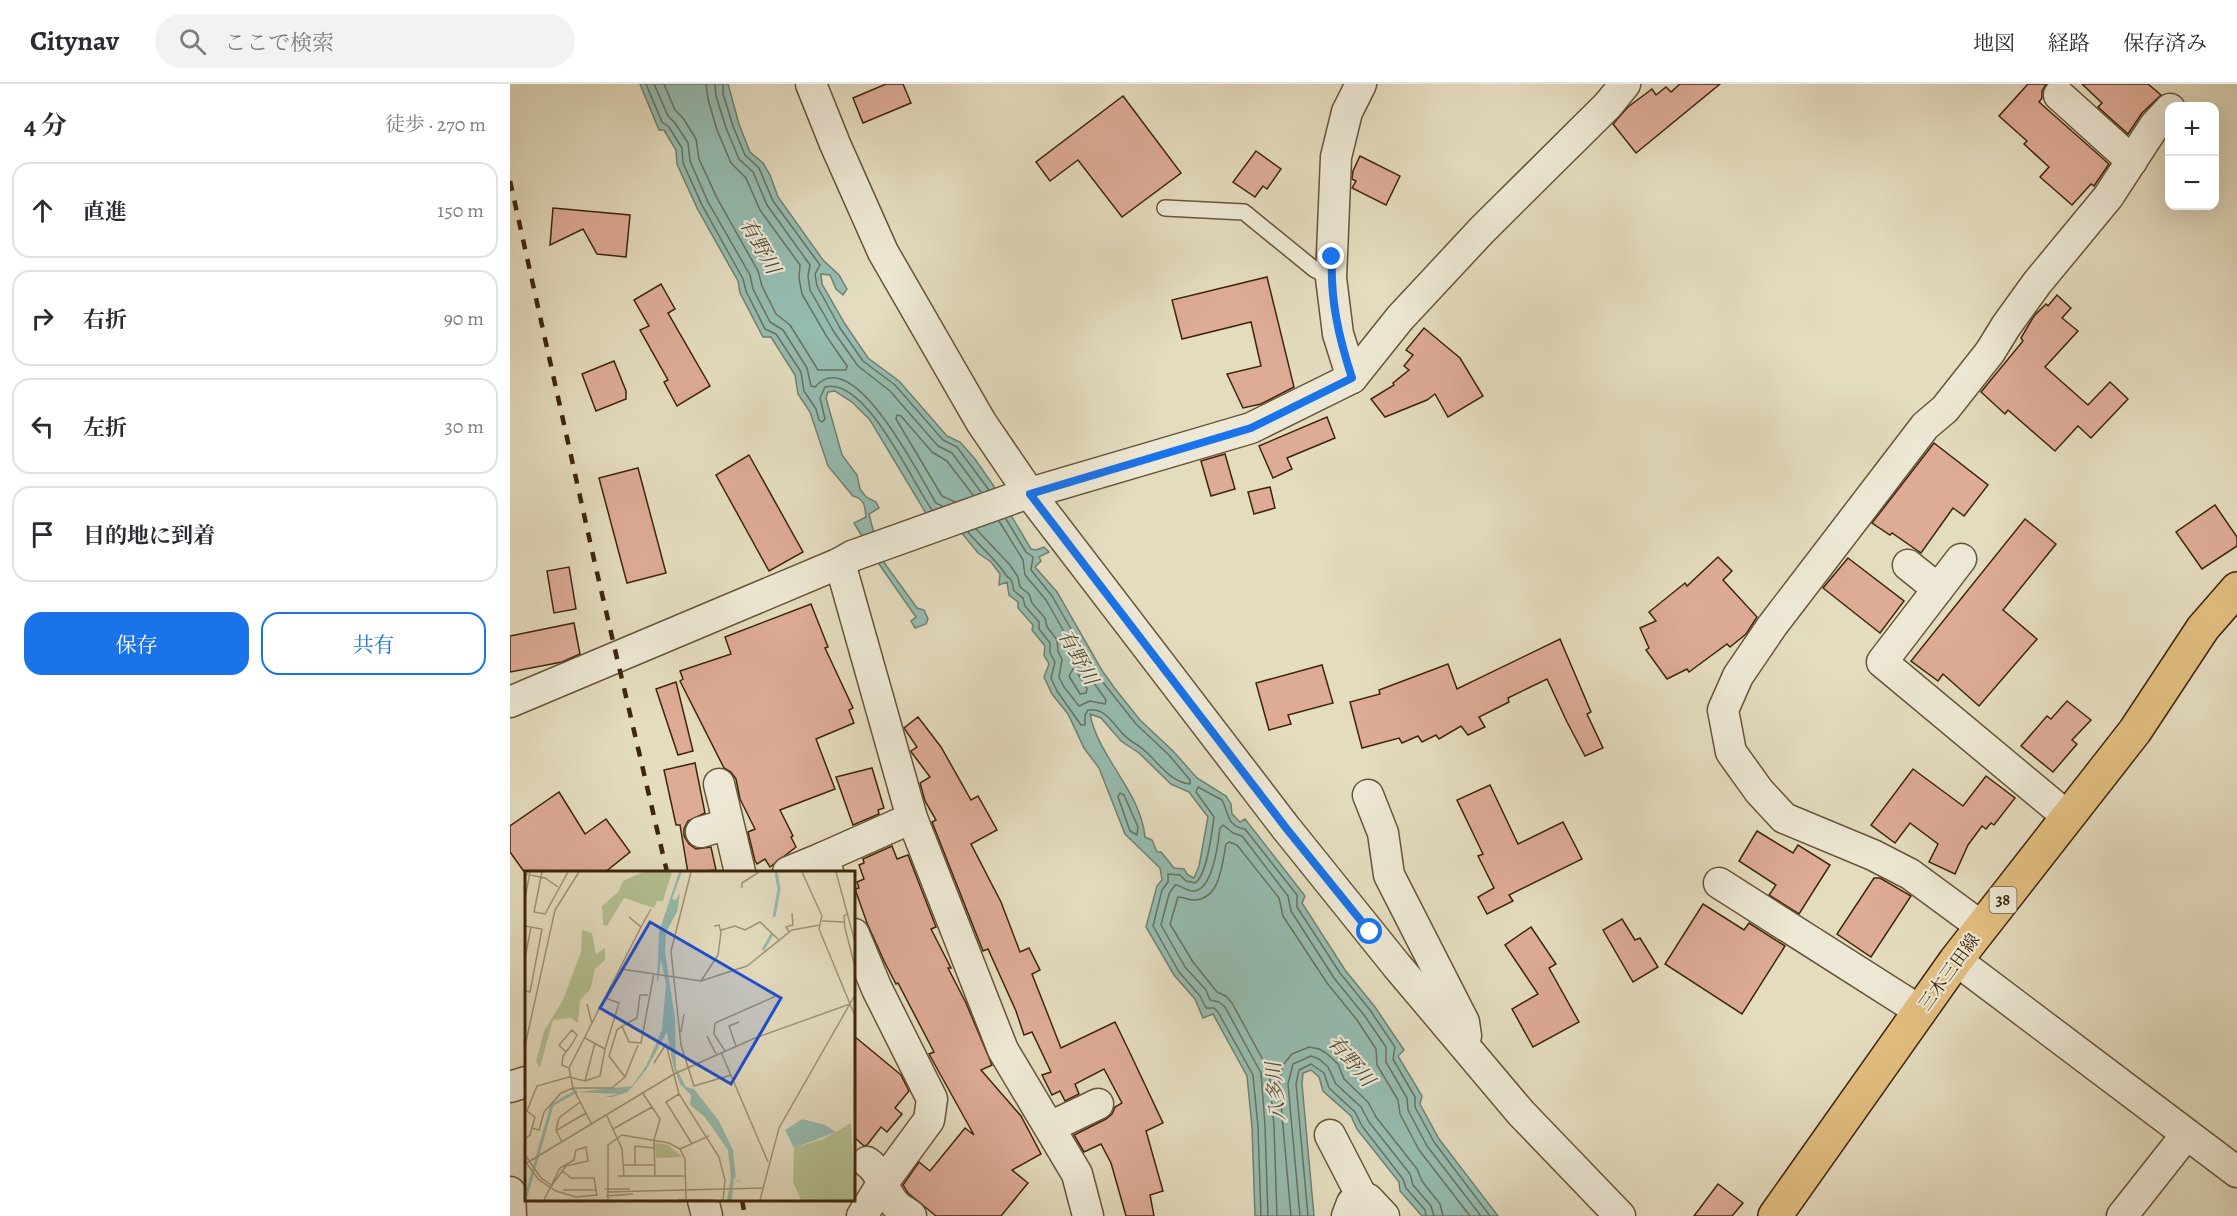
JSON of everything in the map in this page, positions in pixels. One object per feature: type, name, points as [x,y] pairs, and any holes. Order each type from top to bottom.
[{"type":"main road","name":"三木三田線","points":[[1775,1216],[1956,960],[2135,731],[2203,628],[2237,589]]},
{"type":"street","points":[[811,84],[882,252],[1025,495],[1286,828],[1468,1050],[1521,1113],[1620,1216]]},
{"type":"street","points":[[1352,378],[1338,334],[1331,278],[1336,157],[1347,112],[1361,84]]},
{"type":"street","points":[[510,702],[846,559],[1025,495],[1251,428],[1352,378],[1400,318],[1452,262],[1608,105],[1625,84]]},
{"type":"street","points":[[2059,94],[2132,161]]},
{"type":"street","points":[[1982,927],[1910,874],[1874,855],[1784,818],[1759,791],[1731,752],[1723,710],[1738,676],[1772,626],[1925,426],[1945,409],[1990,352],[2037,283],[2085,226],[2165,114]]},
{"type":"street","points":[[846,559],[912,818],[1003,1050],[1077,1174],[1088,1216]]},
{"type":"street","points":[[1961,559],[1882,662],[2068,817]]},
{"type":"street","points":[[1908,565],[1938,589]]},
{"type":"street","points":[[719,784],[714,828],[739,871]]},
{"type":"street","points":[[1368,795],[1383,833],[1389,875],[1464,1022],[1468,1050]]},
{"type":"street","points":[[797,871],[825,865],[912,818]]},
{"type":"street","points":[[1719,883],[1920,1011]]},
{"type":"street","points":[[855,940],[865,995],[932,1099],[929,1120],[874,1173],[862,1216]]},
{"type":"street","points":[[1956,960],[2237,1172]]},
{"type":"street","points":[[510,1087],[525,1082]]},
{"type":"street","points":[[1050,1127],[1098,1104]]},
{"type":"street","points":[[1330,1135],[1365,1210]]},
{"type":"street","points":[[2122,1216],[2186,1135]]},
{"type":"street","points":[[874,1173],[895,1204],[911,1216]]},
{"type":"street","points":[[510,1192],[511,1216]]},
{"type":"street","points":[[704,1201],[707,1216]]},
{"type":"lane","points":[[1165,208],[1244,212],[1314,269],[1331,278]]},
{"type":"water","points":[[640,84],[728,84],[739,124],[750,152],[763,163],[778,197],[823,260],[839,275],[847,289],[843,295],[836,289],[830,275],[821,274],[822,284],[868,358],[899,381],[947,436],[960,442],[975,459],[1031,549],[1044,547],[1049,552],[1039,557],[1041,561],[1035,567],[1057,592],[1103,672],[1116,690],[1140,720],[1173,751],[1197,778],[1226,796],[1231,804],[1232,814],[1240,822],[1245,819],[1305,896],[1302,903],[1345,970],[1375,1007],[1404,1050],[1398,1056],[1422,1096],[1420,1104],[1439,1139],[1498,1216],[1422,1216],[1400,1191],[1399,1182],[1357,1129],[1351,1116],[1323,1091],[1319,1077],[1311,1070],[1303,1073],[1302,1084],[1314,1216],[1255,1216],[1252,1127],[1247,1076],[1213,1014],[1203,1018],[1195,999],[1174,975],[1146,927],[1157,886],[1162,880],[1160,868],[1125,834],[1099,768],[1084,748],[1068,714],[1052,694],[1044,677],[1049,664],[1044,655],[1045,646],[1032,630],[1033,625],[1018,608],[1018,602],[1009,595],[1007,582],[999,585],[1000,574],[991,562],[978,553],[957,527],[927,515],[870,420],[852,402],[835,391],[828,392],[826,398],[842,455],[857,475],[860,489],[866,497],[876,502],[879,508],[869,514],[880,557],[917,608],[924,610],[928,619],[926,624],[915,628],[911,621],[916,617],[854,523],[866,517],[864,504],[853,496],[828,466],[810,412],[798,394],[795,375],[771,337],[763,337],[740,293],[738,281],[697,208],[677,164],[676,150],[664,130],[659,130]],"holes":[[[1090,714],[1101,718],[1121,741],[1139,753],[1171,784],[1189,792],[1208,817],[1199,866],[1194,878],[1184,869],[1174,868],[1161,852],[1157,852],[1152,840],[1145,837],[1136,805],[1101,745]]]},
{"type":"building","points":[[886,84],[903,84],[911,103],[863,123],[853,98]]},
{"type":"building","points":[[1680,84],[1720,84],[1636,153],[1613,124],[1628,107],[1652,89],[1656,95],[1666,87],[1671,92]]},
{"type":"building","points":[[2028,84],[2046,84],[2039,102],[2109,164],[2094,186],[2091,184],[2072,205],[2040,177],[2049,167],[2024,144],[2027,141],[1999,116]]},
{"type":"building","points":[[2082,84],[2148,84],[2161,95],[2142,113],[2128,134],[2098,107],[2102,103]]},
{"type":"building","points":[[1123,96],[1181,173],[1122,217],[1078,160],[1050,181],[1036,162]]},
{"type":"building","points":[[1256,151],[1281,169],[1267,189],[1263,186],[1255,197],[1233,182]]},
{"type":"building","points":[[1360,156],[1400,176],[1386,205],[1352,188],[1356,181],[1352,179],[1353,171]]},
{"type":"building","points":[[553,208],[630,215],[626,257],[597,254],[583,229],[550,245]]},
{"type":"building","points":[[1267,277],[1294,387],[1261,404],[1243,408],[1227,374],[1261,366],[1251,322],[1182,339],[1172,300]]},
{"type":"building","points":[[661,284],[675,309],[668,313],[710,386],[677,406],[664,382],[668,380],[640,330],[649,326],[634,300]]},
{"type":"building","points":[[2057,295],[2071,308],[2062,318],[2078,331],[2045,367],[2088,405],[2110,382],[2128,399],[2091,438],[2078,426],[2055,451],[2008,410],[2005,414],[1981,392],[2023,341],[2021,338],[2034,316],[2046,304],[2048,306]]},
{"type":"building","points":[[1424,328],[1460,358],[1483,396],[1448,417],[1435,394],[1427,400],[1385,417],[1371,399],[1394,385],[1393,383],[1409,370],[1404,366],[1413,355],[1406,350]]},
{"type":"building","points":[[614,361],[626,391],[626,399],[596,411],[582,374]]},
{"type":"building","points":[[1327,417],[1335,438],[1287,458],[1292,469],[1273,478],[1259,446]]},
{"type":"building","points":[[1934,443],[1988,485],[1964,516],[1953,508],[1921,553],[1892,533],[1890,535],[1872,523]]},
{"type":"building","points":[[1225,454],[1235,489],[1211,496],[1201,461]]},
{"type":"building","points":[[749,455],[803,552],[769,571],[716,475]]},
{"type":"building","points":[[638,468],[666,573],[627,583],[599,478]]},
{"type":"building","points":[[1270,487],[1275,508],[1254,514],[1248,492]]},
{"type":"building","points":[[2215,505],[2237,537],[2237,546],[2202,569],[2176,532]]},
{"type":"building","points":[[2025,519],[2056,544],[2003,610],[2037,639],[1979,706],[1943,674],[1938,681],[1911,661]]},
{"type":"building","points":[[1718,557],[1732,571],[1723,580],[1757,617],[1746,634],[1730,647],[1727,644],[1689,672],[1687,669],[1667,679],[1646,650],[1649,648],[1640,628],[1656,621],[1649,612],[1685,583],[1687,586]]},
{"type":"building","points":[[1848,558],[1904,601],[1880,633],[1823,588]]},
{"type":"building","points":[[569,567],[576,609],[554,613],[547,571]]},
{"type":"building","points":[[811,604],[828,647],[825,648],[853,708],[849,710],[854,723],[816,739],[835,789],[780,810],[796,847],[770,867],[765,859],[757,864],[755,861],[748,832],[755,829],[740,799],[736,779],[724,768],[680,681],[683,679],[680,671],[731,654],[725,637]]},
{"type":"building","points":[[574,623],[580,654],[562,662],[510,672],[510,636]]},
{"type":"building","points":[[1560,639],[1591,712],[1587,714],[1603,748],[1585,756],[1547,679],[1508,698],[1509,702],[1479,717],[1485,727],[1468,735],[1461,726],[1439,739],[1436,735],[1422,742],[1418,736],[1402,743],[1399,738],[1362,748],[1350,702],[1380,694],[1379,690],[1448,664],[1457,689]]},
{"type":"building","points":[[1322,665],[1333,703],[1288,715],[1291,724],[1269,730],[1256,683]]},
{"type":"building","points":[[676,682],[693,751],[678,755],[656,689]]},
{"type":"building","points":[[2067,701],[2091,720],[2072,740],[2077,744],[2053,772],[2021,746],[2047,716],[2051,719]]},
{"type":"building","points":[[918,717],[941,747],[971,800],[978,796],[997,830],[971,844],[1001,902],[1020,952],[1029,948],[1040,970],[1032,974],[1061,1048],[1115,1022],[1130,1053],[1163,1123],[1146,1131],[1163,1191],[1150,1195],[1154,1216],[1126,1216],[1111,1163],[1101,1144],[1084,1152],[1074,1135],[1106,1119],[1115,1107],[1122,1103],[1104,1069],[1075,1084],[1079,1094],[1065,1101],[1060,1091],[1052,1095],[1042,1075],[1051,1072],[1032,1032],[1024,1035],[1016,1011],[988,949],[983,951],[932,822],[936,820],[925,801],[920,783],[930,777],[912,753],[911,751],[917,747],[904,728]]},
{"type":"building","points":[[695,763],[705,813],[688,821],[684,829],[684,836],[696,849],[711,847],[716,870],[688,871],[680,825],[676,825],[664,770]]},
{"type":"building","points":[[872,768],[884,808],[878,810],[879,814],[853,825],[836,777]]},
{"type":"building","points":[[1913,769],[1963,806],[1986,776],[2015,798],[1994,825],[1991,823],[1986,829],[1982,826],[1968,845],[1955,874],[1929,862],[1938,844],[1910,823],[1895,843],[1871,825]]},
{"type":"building","points":[[1490,785],[1518,844],[1563,822],[1582,859],[1509,895],[1513,901],[1487,914],[1478,897],[1494,888],[1478,856],[1483,854],[1457,800]]},
{"type":"building","points":[[559,792],[585,834],[606,819],[630,852],[606,871],[525,871],[525,873],[510,852],[510,826]]},
{"type":"building","points":[[1757,831],[1793,853],[1798,845],[1830,865],[1799,914],[1769,895],[1776,885],[1739,861]]},
{"type":"building","points":[[892,846],[897,859],[908,855],[936,927],[931,929],[951,968],[948,968],[966,1003],[992,1065],[981,1070],[1021,1116],[1041,1154],[1012,1170],[1028,1183],[1001,1216],[936,1216],[908,1193],[903,1185],[919,1162],[930,1171],[965,1128],[974,1135],[929,1054],[934,1052],[884,961],[855,889],[859,888],[857,882],[864,879],[859,865],[864,863],[863,859]]},
{"type":"building","points":[[1874,878],[1880,878],[1911,896],[1871,957],[1837,934]]},
{"type":"building","points":[[1703,904],[1744,930],[1749,923],[1785,946],[1742,1014],[1665,964]]},
{"type":"building","points":[[1622,919],[1635,940],[1640,938],[1658,967],[1633,982],[1603,930]]},
{"type":"building","points":[[1531,927],[1556,964],[1549,968],[1579,1022],[1533,1047],[1512,1009],[1538,994],[1505,945]]},
{"type":"building","points":[[855,1037],[901,1075],[909,1091],[895,1108],[902,1114],[887,1132],[881,1127],[864,1146],[855,1138]]},
{"type":"building","points":[[1718,1184],[1743,1203],[1732,1216],[1694,1216]]},
{"type":"railway","points":[[510,181],[595,564],[667,871]]},
{"type":"railway","points":[[742,1201],[745,1216]]},
{"type":"route","points":[[1332,257],[1331,278],[1338,334],[1352,378],[1251,428],[1030,494],[1286,828],[1370,932]]},
{"type":"water label","name":"有野川","points":[[760,246]]},
{"type":"water label","name":"有野川","points":[[1078,657]]},
{"type":"water label","name":"有野川","points":[[1351,1061]]},
{"type":"water label","name":"八多川","points":[[1276,1092]]}]
